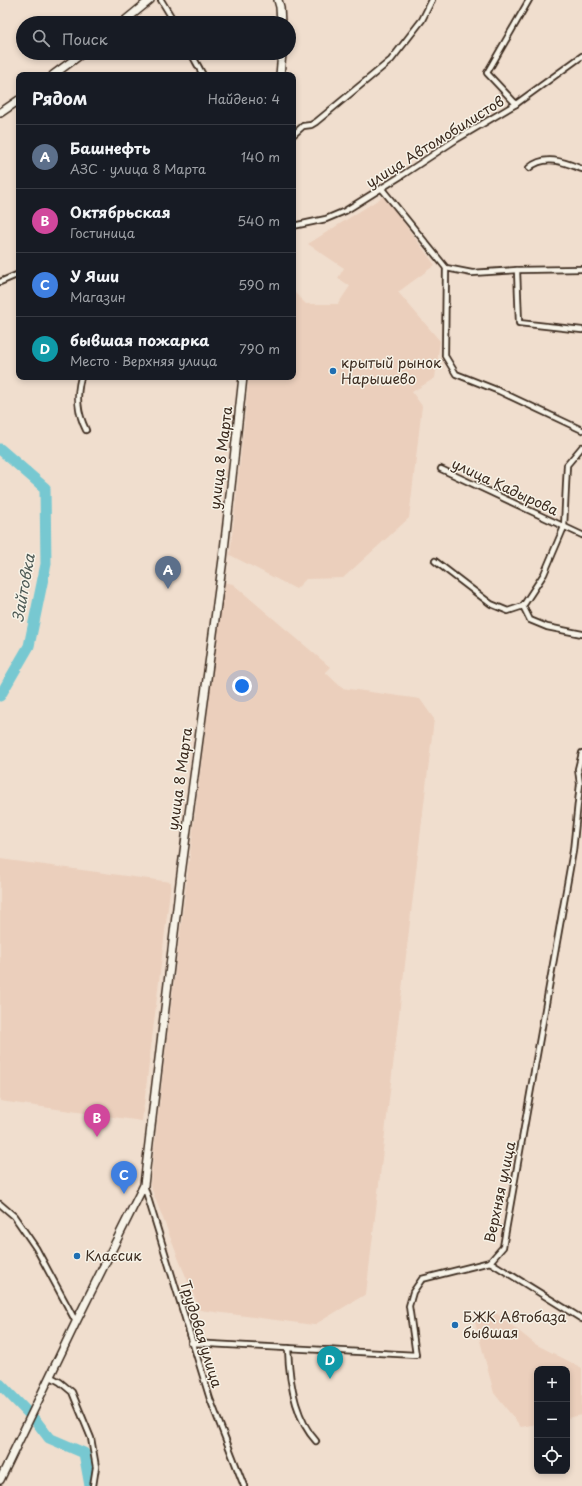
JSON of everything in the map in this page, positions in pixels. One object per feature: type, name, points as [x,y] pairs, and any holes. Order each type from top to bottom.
[{"type":"main road","points":[[131,16],[150,0]]},
{"type":"main road","points":[[278,0],[281,16]]},
{"type":"main road","points":[[57,72],[73,60]]},
{"type":"main road","points":[[280,72],[281,60]]},
{"type":"main road","points":[[0,113],[16,102]]},
{"type":"main road","name":"улица 8 Марта","points":[[0,1480],[144,1185],[181,874],[223,559],[243,380]]},
{"type":"street","points":[[161,0],[171,16]]},
{"type":"street","points":[[296,133],[303,126],[311,125],[316,122],[391,60],[422,20],[432,0]]},
{"type":"street","name":"улица Автомобилистов","points":[[296,225],[326,219],[345,211],[382,189],[457,139],[516,104],[487,73],[529,0]]},
{"type":"street","points":[[516,104],[582,56]]},
{"type":"street","points":[[195,60],[201,72]]},
{"type":"street","points":[[529,168],[535,163],[550,160],[560,161],[582,170]]},
{"type":"street","points":[[382,189],[446,268],[445,356],[456,374],[499,391],[582,430]]},
{"type":"street","points":[[446,268],[472,273],[517,270],[582,269]]},
{"type":"street","points":[[517,270],[519,324],[582,330]]},
{"type":"street","points":[[0,282],[16,275]]},
{"type":"street","points":[[80,380],[77,403],[80,419],[86,430]]},
{"type":"street","points":[[435,561],[491,604],[508,611],[523,606],[544,574],[564,527],[567,465],[582,447]]},
{"type":"street","name":"улица Кадырова","points":[[441,469],[582,535]]},
{"type":"street","points":[[523,606],[530,620],[547,627],[582,634]]},
{"type":"street","name":"Верхняя улица","points":[[191,1343],[416,1355],[409,1306],[414,1292],[422,1279],[490,1262],[503,1247],[573,851],[581,785],[578,769],[582,753]]},
{"type":"street","name":"Трудовая улица","points":[[144,1185],[191,1343],[210,1399],[244,1486]]},
{"type":"street","points":[[0,1204],[14,1216],[36,1248],[76,1322]]},
{"type":"street","points":[[490,1262],[582,1319]]},
{"type":"street","points":[[288,1348],[289,1371],[294,1397],[307,1431],[316,1442]]},
{"type":"street","points":[[51,1377],[72,1392],[91,1438],[96,1467],[93,1486]]},
{"type":"shaded area","points":[[384,196],[435,265],[398,292],[440,341],[435,378],[412,392],[422,406],[409,518],[343,578],[306,579],[296,589],[230,555],[249,380],[296,380],[296,294],[306,304],[338,304],[350,286],[338,278],[344,268],[308,244]]},
{"type":"shaded area","points":[[224,582],[233,584],[330,667],[325,672],[342,688],[420,699],[434,719],[366,1294],[314,1325],[200,1310],[150,1185]]},
{"type":"shaded area","points":[[0,859],[171,882],[142,1121],[0,1101]]},
{"type":"shaded area","points":[[496,1313],[535,1344],[582,1368],[582,1415],[570,1417],[570,1366],[534,1366],[534,1425],[521,1427],[494,1393],[475,1322]]},
{"type":"waterway","name":"Зайтовка","points":[[0,449],[45,488],[46,564],[29,646],[0,696]]},
{"type":"waterway","name":"Зайтовка","points":[[0,1384],[36,1421],[49,1438],[84,1453],[90,1486]]},
{"type":"place","name":"крытый рынок Нарышево","points":[[333,371]]},
{"type":"place","name":"Башнефть","points":[[168,589]]},
{"type":"place","name":"Октябрьская","points":[[97,1137]]},
{"type":"place","name":"У Яши","points":[[124,1194]]},
{"type":"place","name":"Классик","points":[[77,1256]]},
{"type":"place","name":"БЖК Автобаза бывшая","points":[[455,1325]]},
{"type":"place","name":"бывшая пожарка","points":[[330,1379]]}]
